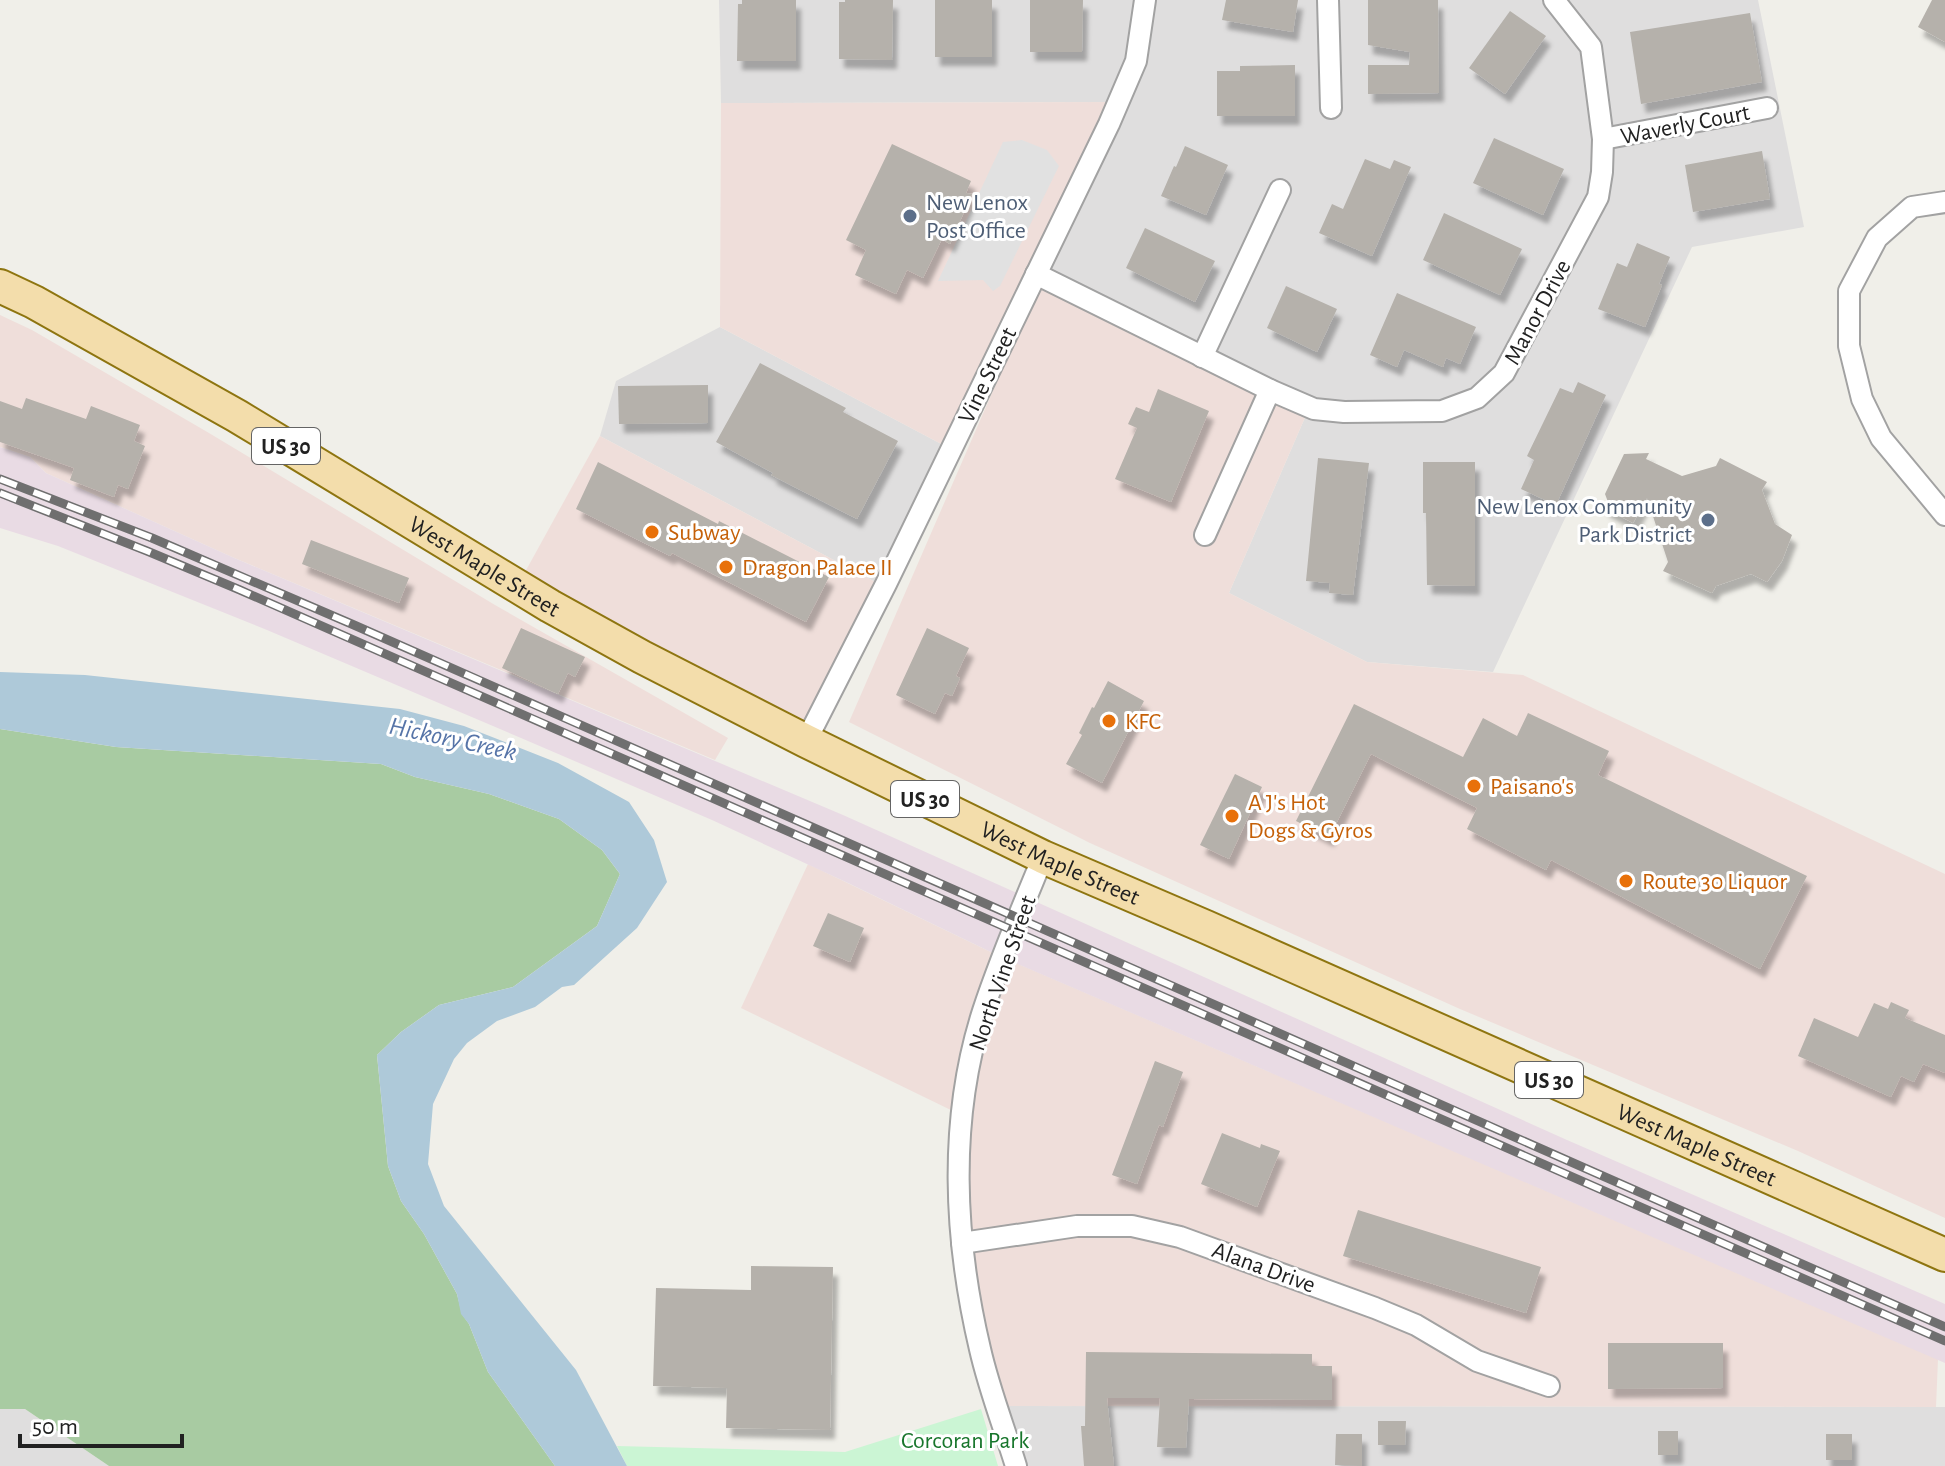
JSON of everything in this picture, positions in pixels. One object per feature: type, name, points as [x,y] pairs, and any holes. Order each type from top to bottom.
[{"type":"main road","name":"West Maple Street","points":[[0,286],[237,416],[550,606],[806,741],[1043,857],[1945,1255]]},
{"type":"street","name":"Vine Street","points":[[806,741],[886,584],[1109,124],[1136,61],[1145,0]]},
{"type":"street","points":[[1328,0],[1331,108]]},
{"type":"street","name":"Manor Drive","points":[[1036,274],[1314,409],[1344,412],[1442,411],[1477,398],[1504,373],[1598,197],[1603,139],[1591,47],[1554,0]]},
{"type":"street","name":"Waverly Court","points":[[1603,139],[1767,108]]},
{"type":"street","points":[[1202,357],[1280,190]]},
{"type":"street","points":[[1945,202],[1912,207],[1877,238],[1849,291],[1849,346],[1862,399],[1881,438],[1945,515]]},
{"type":"street","points":[[1205,535],[1270,390]]},
{"type":"street","name":"North Vine Street","points":[[1016,1466],[980,1350],[967,1286],[958,1189],[960,1146],[972,1056],[983,1012],[1043,857]]},
{"type":"street","name":"Alana Drive","points":[[962,1243],[1077,1226],[1132,1226],[1180,1237],[1375,1308],[1416,1325],[1477,1361],[1549,1386]]},
{"type":"shaded area","points":[[719,0],[1139,0],[1129,61],[1112,102],[721,103]]},
{"type":"shaded area","points":[[1151,0],[1758,0],[1804,227],[1692,247],[1493,672],[1367,662],[1229,593],[1313,399],[1045,271]]},
{"type":"shaded area","points":[[1112,102],[947,447],[720,327],[721,103]]},
{"type":"shaded area","points":[[1022,140],[1047,150],[1059,166],[1000,286],[993,291],[983,280],[938,281],[1003,142]]},
{"type":"shaded area","points":[[1045,271],[1313,399],[1229,593],[1367,662],[1523,675],[1945,874],[1945,1218],[1798,1151],[1460,1009],[1090,843],[849,722]]},
{"type":"shaded area","points":[[0,315],[32,330],[495,605],[728,738],[715,760],[232,557],[46,473],[30,457],[0,447]]},
{"type":"shaded area","points":[[720,327],[947,447],[881,585],[600,436],[616,381]]},
{"type":"shaded area","points":[[600,436],[881,585],[804,734],[519,583]]},
{"type":"shaded area","points":[[0,447],[30,457],[46,473],[232,557],[843,815],[1567,1140],[1945,1304],[1945,1363],[997,955],[712,820],[521,738],[267,630],[58,546],[0,528]]},
{"type":"shaded area","points":[[808,864],[997,955],[957,1113],[741,1008]]},
{"type":"shaded area","points":[[1009,960],[1938,1359],[1936,1407],[1003,1406],[968,1238],[965,1142],[978,1056]]},
{"type":"shaded area","points":[[1003,1406],[1945,1407],[1945,1466],[1022,1466]]},
{"type":"shaded area","points":[[0,1409],[25,1409],[109,1466],[0,1466]]},
{"type":"green space","points":[[0,729],[116,747],[381,764],[415,777],[489,794],[559,819],[602,850],[620,874],[597,926],[513,987],[439,1005],[401,1032],[377,1055],[388,1166],[401,1201],[424,1234],[457,1294],[462,1314],[488,1372],[555,1466],[109,1466],[25,1409],[0,1409]]},
{"type":"green space","name":"Corcoran Park","points":[[981,1409],[998,1466],[627,1466],[617,1446],[845,1452]]},
{"type":"water","name":"Hickory Creek","points":[[0,672],[85,675],[400,709],[464,726],[558,763],[629,802],[654,840],[667,882],[637,928],[574,985],[562,987],[535,1007],[497,1021],[467,1043],[454,1059],[433,1104],[428,1164],[444,1206],[576,1370],[627,1466],[555,1466],[488,1372],[469,1324],[461,1314],[457,1294],[424,1234],[401,1201],[388,1166],[377,1055],[401,1032],[439,1005],[513,987],[597,926],[620,874],[602,850],[559,819],[489,794],[415,777],[381,764],[116,747],[0,729]]},
{"type":"building","points":[[742,0],[796,0],[796,61],[737,61],[738,4],[742,4]]},
{"type":"building","points":[[893,0],[892,60],[839,59],[839,2]]},
{"type":"building","points":[[935,0],[992,0],[992,57],[935,57]]},
{"type":"building","points":[[1030,0],[1083,0],[1082,52],[1030,52]]},
{"type":"building","points":[[1226,0],[1298,0],[1293,32],[1222,20]]},
{"type":"building","points":[[1368,0],[1438,0],[1439,93],[1368,94],[1368,65],[1409,65],[1410,52],[1368,45]]},
{"type":"building","points":[[1932,0],[1945,0],[1945,42],[1918,27]]},
{"type":"building","points":[[1510,11],[1546,36],[1505,94],[1469,68]]},
{"type":"building","points":[[1750,13],[1762,82],[1641,104],[1630,32]]},
{"type":"building","points":[[1295,65],[1295,116],[1217,116],[1217,71],[1240,71],[1240,66]]},
{"type":"building","points":[[1494,138],[1564,169],[1543,215],[1473,183]]},
{"type":"building","name":"New Lenox Post Office","points":[[892,144],[971,181],[966,193],[972,194],[950,244],[942,239],[923,278],[907,270],[896,294],[855,275],[866,250],[846,240]]},
{"type":"building","points":[[1185,146],[1228,165],[1206,215],[1161,196]]},
{"type":"building","points":[[1762,151],[1770,199],[1693,212],[1685,165]]},
{"type":"building","points":[[1365,159],[1390,169],[1394,160],[1411,167],[1372,256],[1319,233],[1332,204],[1343,209]]},
{"type":"building","points":[[1444,213],[1522,249],[1500,295],[1423,260]]},
{"type":"building","points":[[1145,228],[1215,261],[1195,302],[1126,268]]},
{"type":"building","points":[[1637,243],[1670,257],[1645,327],[1598,309],[1617,263],[1627,267]]},
{"type":"building","points":[[1286,286],[1337,309],[1317,352],[1267,328]]},
{"type":"building","points":[[1397,293],[1476,327],[1460,364],[1446,358],[1443,367],[1404,350],[1397,367],[1370,355]]},
{"type":"building","points":[[760,363],[846,408],[843,412],[898,441],[857,519],[771,475],[773,473],[716,442]]},
{"type":"building","points":[[1578,382],[1606,395],[1556,505],[1521,489],[1534,460],[1527,456],[1560,388],[1573,393]]},
{"type":"building","points":[[708,385],[708,423],[619,424],[618,386]]},
{"type":"building","points":[[1158,389],[1209,411],[1171,502],[1115,479],[1137,428],[1128,424],[1136,407],[1149,412]]},
{"type":"building","points":[[26,398],[86,419],[91,406],[140,425],[134,441],[145,446],[128,489],[118,485],[114,497],[70,480],[74,468],[0,442],[0,401],[22,409]]},
{"type":"building","name":"New Lenox Community Park District","points":[[1649,453],[1646,459],[1682,476],[1716,466],[1720,458],[1767,482],[1762,490],[1775,524],[1792,535],[1782,561],[1767,582],[1751,574],[1716,586],[1712,593],[1663,571],[1668,562],[1647,498],[1633,523],[1603,507],[1608,502],[1605,494],[1624,454]]},
{"type":"building","points":[[1318,458],[1369,463],[1353,595],[1329,593],[1330,583],[1306,581]]},
{"type":"building","points":[[598,462],[829,577],[806,622],[672,553],[670,556],[576,509]]},
{"type":"building","points":[[1423,462],[1475,462],[1475,586],[1427,585]]},
{"type":"building","points":[[311,540],[409,578],[399,603],[302,564]]},
{"type":"building","points":[[521,628],[585,657],[575,677],[568,673],[558,694],[502,668]]},
{"type":"building","points":[[927,628],[969,648],[956,676],[960,678],[952,696],[945,693],[935,714],[896,695]]},
{"type":"building","name":"KFC","points":[[1108,681],[1144,701],[1102,783],[1066,764],[1082,735],[1079,733],[1092,707]]},
{"type":"building","points":[[1354,704],[1463,757],[1483,718],[1517,736],[1528,713],[1609,751],[1598,775],[1807,876],[1760,969],[1551,860],[1546,870],[1467,829],[1477,808],[1371,754],[1329,838],[1296,821]]},
{"type":"building","name":"A J's Hot Dogs & Gyros","points":[[1235,774],[1262,787],[1229,859],[1200,845]]},
{"type":"building","points":[[828,913],[864,928],[850,962],[813,946]]},
{"type":"building","points":[[1891,1002],[1909,1010],[1905,1018],[1945,1035],[1945,1073],[1923,1064],[1914,1082],[1901,1076],[1891,1097],[1798,1056],[1814,1018],[1858,1037],[1874,1003],[1888,1009]]},
{"type":"building","points":[[1155,1061],[1183,1072],[1137,1184],[1112,1175]]},
{"type":"building","points":[[1222,1133],[1260,1148],[1261,1144],[1280,1151],[1257,1207],[1201,1184]]},
{"type":"building","points":[[1358,1210],[1541,1267],[1526,1313],[1343,1256]]},
{"type":"building","points":[[751,1266],[833,1267],[830,1430],[726,1428],[727,1388],[653,1386],[656,1288],[751,1290]]},
{"type":"building","points":[[1608,1343],[1723,1343],[1723,1388],[1608,1389]]},
{"type":"building","points":[[1086,1352],[1312,1354],[1312,1366],[1332,1366],[1332,1400],[1189,1399],[1186,1448],[1157,1447],[1160,1398],[1107,1398],[1114,1466],[1084,1466],[1081,1426],[1085,1426]]},
{"type":"building","points":[[1378,1421],[1406,1421],[1405,1445],[1378,1445]]},
{"type":"building","points":[[1658,1431],[1678,1431],[1678,1455],[1658,1455]]},
{"type":"building","points":[[1336,1434],[1362,1434],[1362,1466],[1335,1465]]},
{"type":"building","points":[[1826,1434],[1852,1434],[1852,1460],[1826,1460]]},
{"type":"railway","points":[[0,479],[152,538],[354,625],[1945,1327]]},
{"type":"railway","points":[[0,493],[240,590],[1945,1341]]},
{"type":"place","name":"New Lenox Post Office","points":[[910,216]]},
{"type":"place","name":"New Lenox Community Park District","points":[[1708,520]]},
{"type":"place","name":"Subway","points":[[652,532]]},
{"type":"place","name":"Dragon Palace II","points":[[726,567]]},
{"type":"place","name":"KFC","points":[[1109,721]]},
{"type":"place","name":"Paisano's","points":[[1474,786]]},
{"type":"place","name":"A J's Hot Dogs & Gyros","points":[[1232,816]]},
{"type":"place","name":"Route 30 Liquor","points":[[1626,881]]}]
